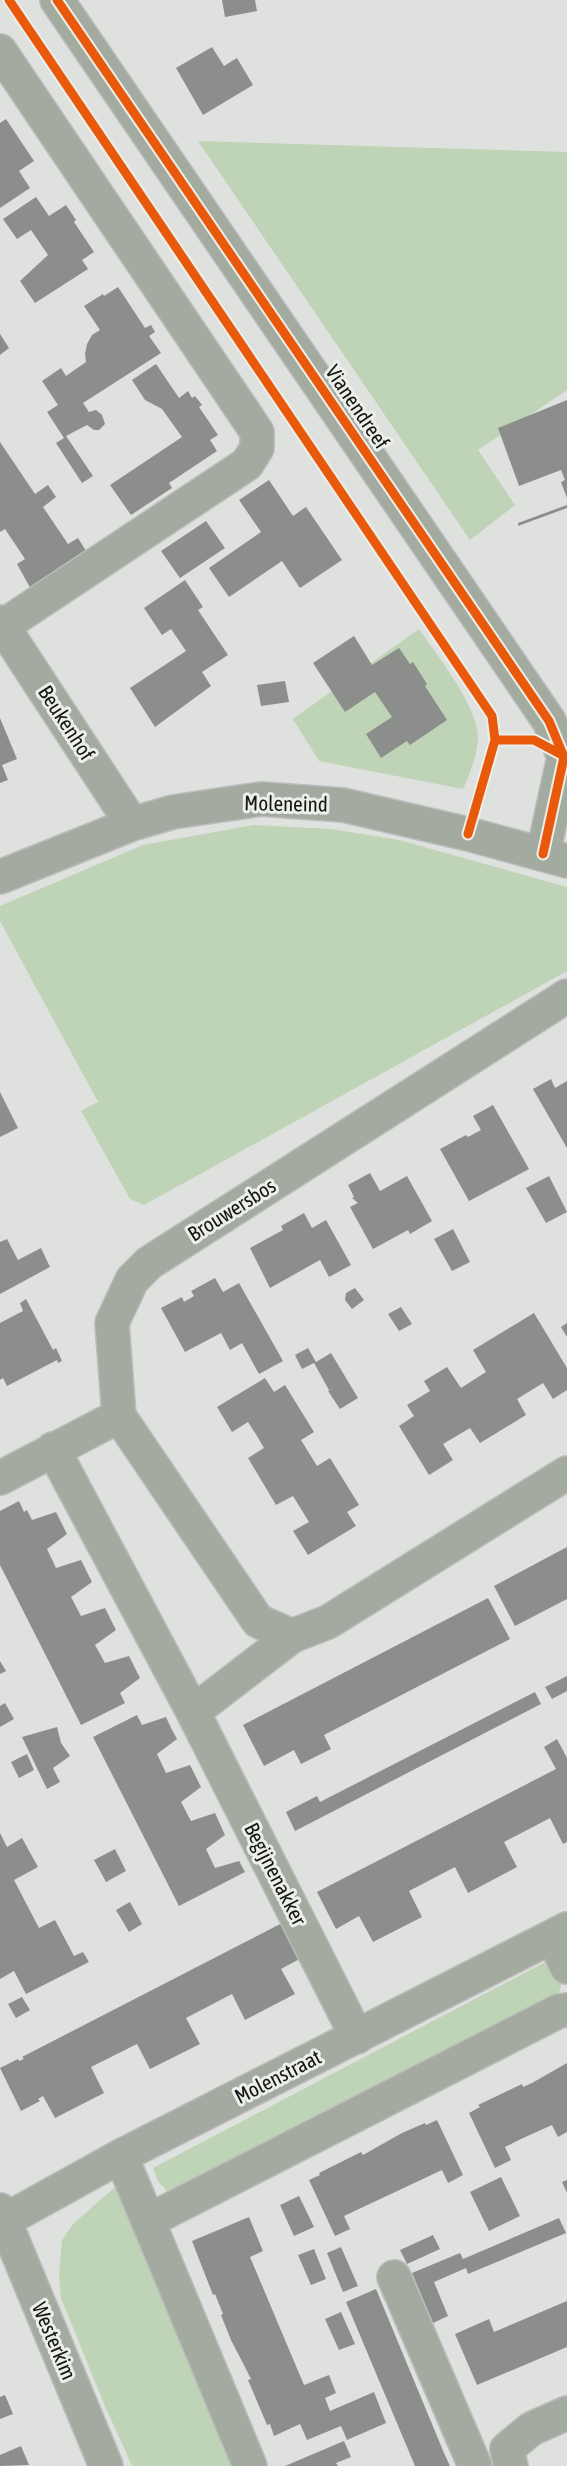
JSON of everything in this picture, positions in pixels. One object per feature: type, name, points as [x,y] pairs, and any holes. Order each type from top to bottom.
[{"type":"street","name":"Vianendreef","points":[[57,0],[549,721],[566,757],[555,858]]},
{"type":"street","points":[[1,624],[247,464],[257,448],[257,432],[3,62]]},
{"type":"street","name":"Beukenhof","points":[[1,624],[132,824]]},
{"type":"street","name":"Moleneind","points":[[0,877],[132,824],[173,812],[261,799],[343,805],[468,834],[555,858]]},
{"type":"street","name":"Brouwersbos","points":[[119,1416],[112,1323],[132,1280],[149,1263],[567,996]]},
{"type":"street","points":[[0,1478],[119,1416],[258,1621],[292,1636]]},
{"type":"street","name":"Begijnenakker","points":[[53,1449],[193,1712],[357,2037]]},
{"type":"street","points":[[193,1712],[292,1636],[328,1622],[567,1473]]},
{"type":"street","name":"Molenstraat","points":[[1,2218],[560,1933],[567,1967]]},
{"type":"street","points":[[148,2221],[559,2011],[567,2010]]},
{"type":"street","points":[[121,2156],[250,2466]]},
{"type":"street","name":"Westerkim","points":[[1,2218],[106,2466]]},
{"type":"street","points":[[394,2277],[475,2466]]},
{"type":"street","points":[[509,2466],[507,2449],[531,2429],[567,2413]]},
{"type":"green space","points":[[198,141],[567,152],[567,390],[478,450],[515,505],[470,540]]},
{"type":"green space","points":[[419,629],[465,697],[476,726],[478,739],[476,752],[463,789],[319,761],[293,719]]},
{"type":"green space","points":[[254,825],[331,829],[399,840],[567,887],[567,971],[144,1205],[130,1199],[81,1111],[98,1102],[0,921],[0,906],[143,845]]},
{"type":"green space","points":[[553,1958],[561,1977],[561,1987],[551,2005],[188,2193],[167,2191],[158,2181],[153,2168]]},
{"type":"green space","points":[[115,2187],[232,2466],[132,2466],[105,2406],[61,2298],[59,2275],[62,2240],[74,2223]]},
{"type":"building","points":[[222,0],[255,0],[257,11],[225,17]]},
{"type":"building","points":[[212,47],[224,66],[237,58],[253,85],[203,115],[176,68]]},
{"type":"building","points":[[6,119],[34,161],[19,171],[30,188],[0,208],[0,123]]},
{"type":"building","points":[[36,197],[49,216],[66,205],[76,220],[74,222],[94,252],[82,260],[88,269],[35,303],[20,281],[48,255],[31,230],[17,239],[3,219]]},
{"type":"building","points":[[118,287],[145,328],[151,325],[155,332],[149,336],[161,353],[83,403],[89,412],[96,410],[102,415],[105,424],[99,430],[94,430],[87,425],[66,436],[93,476],[82,483],[56,443],[64,438],[47,412],[58,405],[42,381],[61,368],[66,376],[86,362],[87,344],[92,335],[100,330],[84,306]]},
{"type":"building","points":[[0,334],[9,348],[0,355]]},
{"type":"building","points":[[156,364],[179,398],[188,391],[192,398],[195,396],[202,405],[199,407],[218,435],[210,440],[217,451],[169,483],[172,488],[131,515],[110,485],[182,437],[162,409],[145,400],[132,380]]},
{"type":"building","points":[[567,400],[567,498],[561,482],[565,480],[561,470],[519,486],[498,428]]},
{"type":"building","points":[[0,442],[35,494],[48,485],[56,497],[43,507],[68,544],[78,538],[88,554],[32,591],[17,564],[25,559],[5,529],[0,532]]},
{"type":"building","points":[[269,480],[293,516],[306,507],[342,560],[300,588],[282,561],[229,597],[209,568],[261,532],[239,500]]},
{"type":"building","points":[[567,505],[567,508],[518,526],[518,523]]},
{"type":"building","points":[[206,521],[225,548],[180,578],[161,551]]},
{"type":"building","points":[[185,580],[203,607],[198,610],[228,655],[202,672],[211,686],[155,727],[130,688],[186,651],[171,629],[162,635],[144,608]]},
{"type":"building","points":[[354,636],[372,665],[399,648],[410,664],[413,662],[447,720],[410,745],[407,741],[381,758],[366,734],[392,717],[375,692],[345,712],[313,663]]},
{"type":"building","points":[[285,681],[289,702],[261,706],[257,685]]},
{"type":"building","points":[[0,718],[17,759],[2,765],[8,780],[0,783]]},
{"type":"building","points":[[551,1079],[555,1088],[567,1081],[567,1148],[533,1089]]},
{"type":"building","points":[[0,1092],[18,1128],[0,1137]]},
{"type":"building","points":[[493,1105],[529,1169],[469,1201],[440,1149],[481,1130],[473,1116]]},
{"type":"building","points":[[370,1173],[380,1191],[407,1176],[432,1221],[410,1234],[408,1230],[373,1249],[350,1207],[358,1203],[352,1198],[354,1197],[348,1185]]},
{"type":"building","points":[[549,1176],[567,1212],[546,1223],[526,1188]]},
{"type":"building","points":[[304,1213],[312,1228],[326,1220],[351,1265],[329,1277],[320,1260],[270,1288],[250,1248],[283,1230],[281,1226]]},
{"type":"building","points":[[453,1229],[470,1262],[452,1271],[434,1239]]},
{"type":"building","points":[[7,1239],[18,1260],[41,1248],[50,1267],[0,1294],[0,1242]]},
{"type":"building","points":[[215,1278],[223,1292],[239,1283],[283,1361],[259,1374],[242,1343],[230,1350],[221,1333],[185,1352],[161,1308],[182,1297],[184,1302],[194,1296],[191,1291]]},
{"type":"building","points":[[355,1288],[364,1300],[352,1309],[345,1300],[346,1293]]},
{"type":"building","points":[[26,1299],[53,1350],[56,1348],[62,1361],[58,1363],[57,1360],[7,1386],[3,1378],[0,1380],[0,1323],[23,1311],[20,1303]]},
{"type":"building","points":[[401,1307],[412,1324],[399,1331],[388,1314]]},
{"type":"building","points":[[534,1313],[567,1368],[567,1390],[553,1399],[543,1383],[517,1399],[526,1415],[480,1443],[470,1428],[443,1444],[453,1460],[429,1475],[399,1426],[414,1416],[407,1405],[430,1391],[424,1381],[447,1367],[461,1388],[486,1372],[473,1350]]},
{"type":"building","points":[[567,1323],[567,1337],[561,1327]]},
{"type":"building","points":[[308,1348],[316,1362],[331,1353],[358,1398],[340,1409],[328,1391],[335,1387],[329,1390],[314,1363],[302,1369],[295,1355]]},
{"type":"building","points":[[265,1378],[274,1392],[285,1385],[314,1432],[301,1440],[317,1466],[330,1458],[359,1505],[347,1512],[356,1526],[308,1555],[293,1531],[309,1522],[293,1496],[276,1505],[248,1458],[264,1448],[257,1436],[248,1422],[232,1432],[217,1407]]},
{"type":"building","points":[[19,1501],[24,1512],[27,1510],[32,1520],[56,1512],[67,1534],[47,1549],[56,1568],[81,1560],[92,1582],[71,1597],[81,1616],[105,1608],[116,1630],[95,1645],[105,1663],[129,1656],[140,1678],[120,1693],[125,1703],[81,1725],[0,1565],[0,1511]]},
{"type":"building","points":[[567,1547],[567,1599],[515,1626],[494,1586]]},
{"type":"building","points":[[488,1598],[510,1639],[324,1735],[331,1749],[301,1764],[294,1750],[264,1766],[243,1725]]},
{"type":"building","points":[[0,1661],[6,1671],[0,1674]]},
{"type":"building","points":[[567,1676],[567,1691],[552,1699],[545,1687]]},
{"type":"building","points":[[535,1692],[541,1704],[295,1831],[286,1812],[317,1796],[320,1802]]},
{"type":"building","points":[[5,1703],[14,1719],[0,1727],[0,1706]]},
{"type":"building","points":[[137,1715],[142,1725],[166,1717],[177,1739],[157,1754],[166,1773],[190,1765],[201,1787],[181,1802],[191,1821],[215,1813],[225,1835],[206,1849],[215,1868],[239,1861],[245,1872],[179,1906],[93,1737]]},
{"type":"building","points":[[57,1727],[61,1743],[70,1756],[53,1768],[60,1782],[47,1789],[22,1737]]},
{"type":"building","points":[[557,1739],[567,1758],[567,1842],[563,1844],[550,1818],[504,1842],[517,1867],[468,1893],[455,1867],[409,1891],[422,1917],[373,1942],[359,1916],[336,1929],[317,1892],[556,1769],[544,1747]]},
{"type":"building","points":[[27,1754],[34,1770],[19,1778],[11,1762]]},
{"type":"building","points":[[0,1833],[7,1847],[22,1838],[38,1867],[14,1880],[39,1928],[55,1920],[74,1956],[83,1952],[89,1962],[26,1994],[14,1971],[0,1979]]},
{"type":"building","points":[[115,1849],[126,1871],[106,1882],[94,1860]]},
{"type":"building","points":[[130,1902],[142,1924],[129,1932],[116,1910]]},
{"type":"building","points":[[286,1921],[305,1956],[281,1969],[295,1994],[245,2020],[232,1994],[186,2018],[200,2044],[150,2069],[137,2044],[91,2067],[104,2093],[55,2118],[43,2096],[38,2099],[40,2101],[21,2111],[0,2068],[18,2059],[19,2061],[24,2059],[22,2057]]},
{"type":"building","points":[[22,1997],[30,2010],[16,2018],[8,2004]]},
{"type":"building","points":[[567,2063],[567,2132],[558,2137],[552,2125],[505,2147],[511,2160],[495,2168],[469,2113],[480,2107],[478,2105],[522,2084],[523,2087],[532,2083]]},
{"type":"building","points":[[437,2120],[463,2175],[448,2183],[442,2170],[344,2216],[350,2229],[335,2236],[309,2180],[361,2152],[363,2155],[402,2133]]},
{"type":"building","points":[[501,2177],[520,2216],[489,2231],[470,2192]]},
{"type":"building","points":[[567,2180],[567,2193],[562,2182]]},
{"type":"building","points":[[299,2196],[314,2227],[294,2236],[280,2205]]},
{"type":"building","points":[[249,2217],[263,2251],[250,2257],[304,2385],[329,2375],[336,2393],[325,2398],[330,2411],[374,2392],[386,2423],[347,2440],[341,2426],[307,2440],[300,2424],[274,2436],[248,2380],[251,2379],[231,2340],[221,2315],[223,2314],[192,2241]]},
{"type":"building","points":[[559,2218],[566,2233],[468,2274],[466,2268],[434,2282],[448,2316],[433,2323],[412,2273],[460,2253],[463,2259]]},
{"type":"building","points":[[433,2235],[440,2249],[407,2264],[400,2250]]},
{"type":"building","points":[[341,2247],[358,2286],[343,2292],[327,2253]]},
{"type":"building","points":[[314,2249],[326,2279],[311,2285],[298,2255]]},
{"type":"building","points":[[376,2289],[450,2466],[415,2466],[346,2302]]},
{"type":"building","points":[[567,2301],[567,2347],[477,2385],[455,2334],[489,2319],[494,2332]]},
{"type":"building","points":[[341,2312],[355,2344],[339,2350],[325,2319]]},
{"type":"building","points":[[5,2395],[13,2414],[0,2419],[0,2397]]},
{"type":"building","points":[[344,2441],[351,2457],[336,2463],[338,2466],[285,2466]]},
{"type":"building","points":[[21,2446],[29,2465],[0,2466],[0,2455]]},
{"type":"cycle path","points":[[9,0],[492,716],[495,740],[468,834]]},
{"type":"cycle path","points":[[57,0],[549,721],[564,757],[543,854]]},
{"type":"cycle path","points":[[495,740],[534,740],[566,757]]}]
